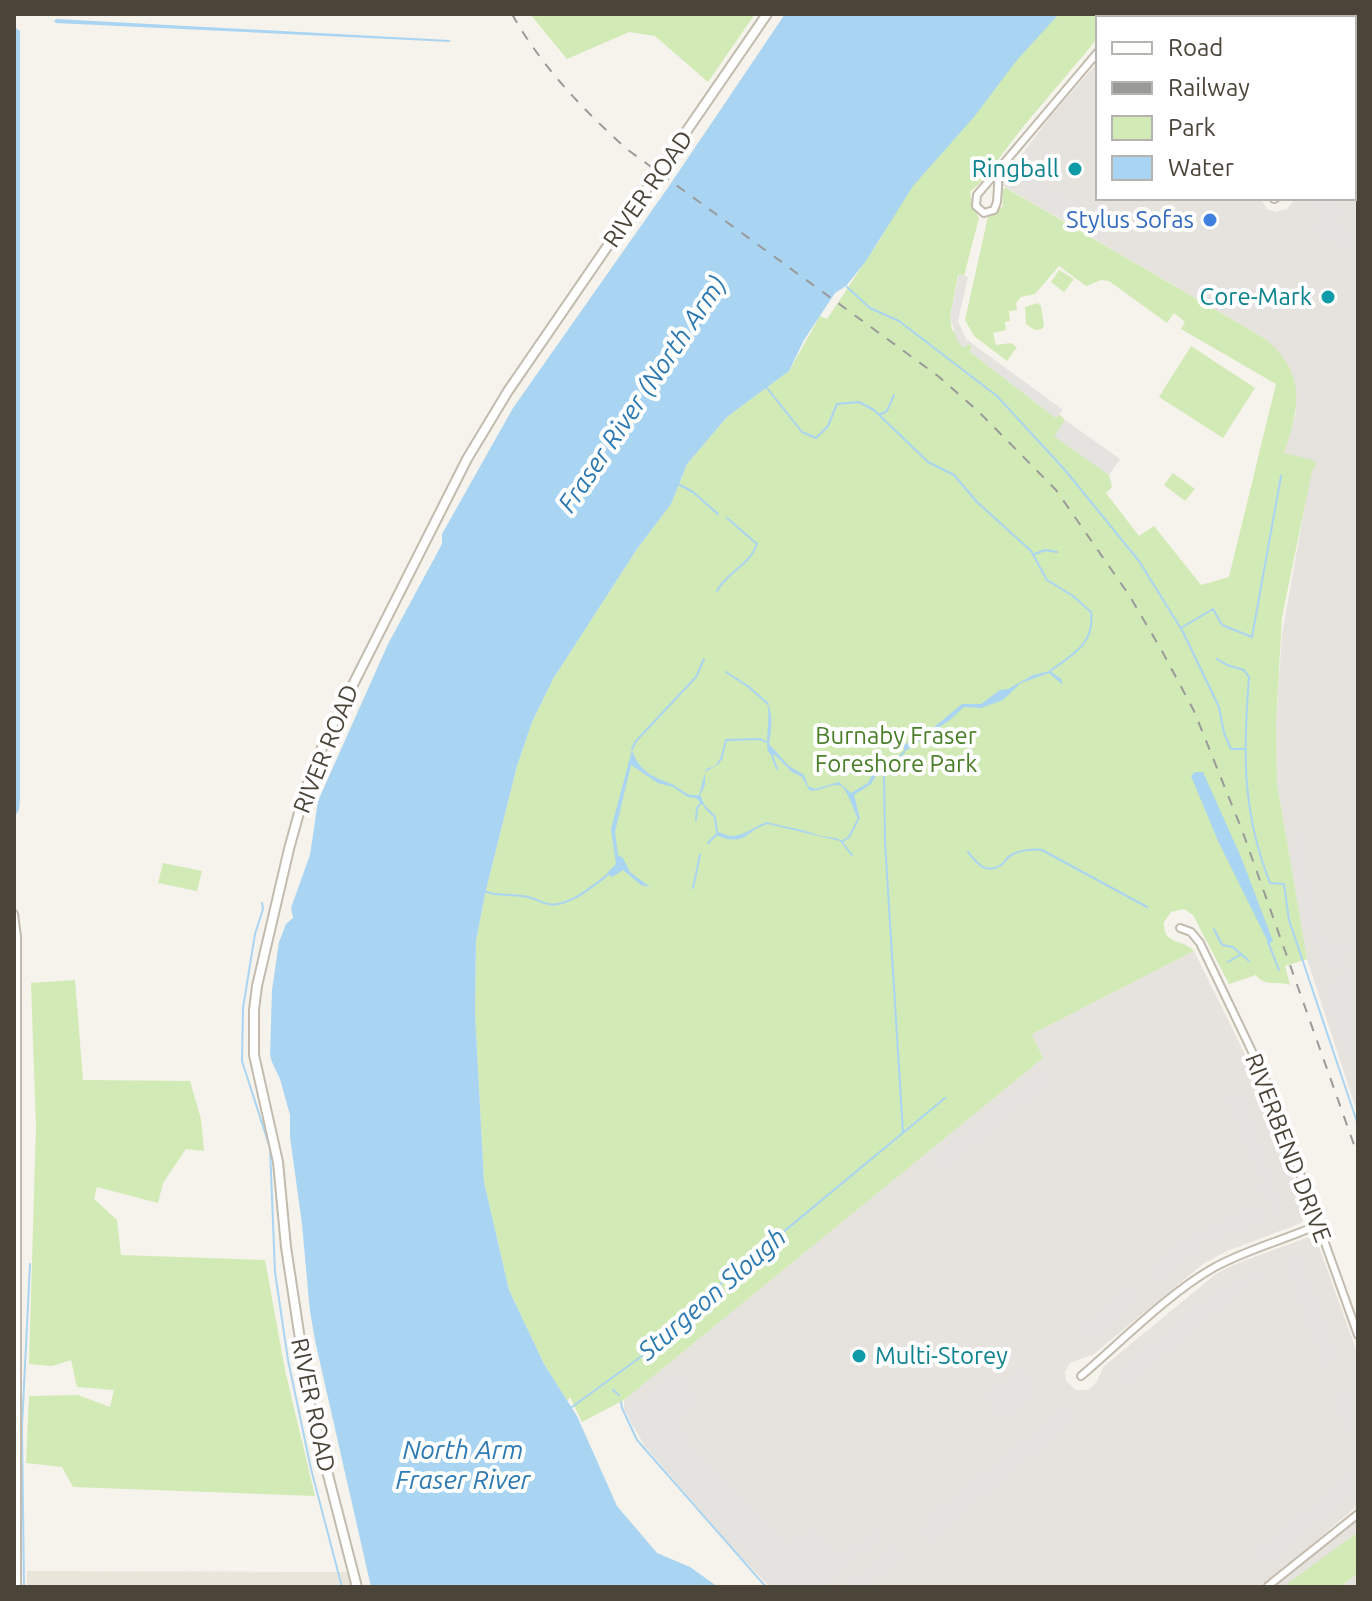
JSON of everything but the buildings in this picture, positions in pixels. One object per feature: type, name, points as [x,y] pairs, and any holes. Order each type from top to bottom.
[{"type":"street","name":"RIVER ROAD","points":[[357,1587],[310,1405],[286,1247],[278,1162],[254,1055],[257,986],[282,878],[305,791],[325,740],[467,459],[508,391],[767,14]]},
{"type":"street","points":[[999,171],[997,202],[994,210],[984,213],[976,206],[976,199],[999,171],[1096,54]]},
{"type":"street","points":[[14,914],[17,937],[17,1587]]},
{"type":"street","name":"RIVERBEND DRIVE","points":[[1180,928],[1191,932],[1200,943],[1269,1087],[1358,1335]]},
{"type":"street","points":[[1081,1376],[1213,1268],[1318,1225]]},
{"type":"street","points":[[1268,1586],[1358,1514]]},
{"type":"shaded area","points":[[1358,14],[1358,95],[1356,98],[1356,16],[1138,16]]},
{"type":"shaded area","points":[[1096,64],[1096,200],[1261,200],[1267,209],[1276,212],[1287,209],[1294,200],[1356,200],[1358,118],[1358,1115],[1307,959],[1277,783],[1276,724],[1282,634],[1313,461],[1284,453],[1296,413],[1294,379],[1289,367],[1264,338],[1000,184],[1050,117]]},
{"type":"shaded area","points":[[1029,155],[1040,161],[1030,181],[1034,178],[1060,193],[1058,197],[1061,194],[1069,199],[1068,202],[1070,199],[1095,214],[1095,218],[1097,215],[1109,222],[1101,240],[1083,230],[1085,225],[1080,226],[1051,210],[1052,206],[1048,204],[1046,208],[1024,195],[1026,190],[1017,185],[1023,175],[1019,172]]},
{"type":"shaded area","points":[[1309,200],[1340,200],[1337,204],[1344,209],[1337,223],[1358,237],[1358,259],[1307,229],[1324,208],[1317,211],[1306,204]]},
{"type":"shaded area","points":[[959,274],[968,277],[958,321],[966,339],[1063,410],[1056,418],[970,352],[972,347],[969,344],[963,348],[957,340],[950,317]]},
{"type":"shaded area","points":[[1065,420],[1120,459],[1109,475],[1054,436]]},
{"type":"shaded area","points":[[1304,830],[1310,882],[1321,930],[1335,949],[1335,943],[1348,941],[1358,934],[1358,951],[1342,958],[1345,963],[1333,971],[1329,964],[1324,967],[1305,923],[1291,832]]},
{"type":"shaded area","points":[[1194,951],[1261,1087],[1306,1216],[1301,1223],[1227,1251],[1203,1264],[1094,1354],[1070,1363],[1065,1372],[1066,1381],[1076,1390],[1088,1390],[1096,1383],[1104,1366],[1216,1274],[1233,1265],[1313,1238],[1318,1244],[1358,1355],[1358,1505],[1262,1587],[770,1587],[644,1445],[624,1409],[624,1400],[1043,1058],[1032,1034]]},
{"type":"shaded area","points":[[1357,959],[1358,1042],[1355,1045],[1358,1053],[1358,1094],[1321,990]]},
{"type":"shaded area","points":[[1046,1070],[1051,1077],[1045,1082],[1048,1087],[1026,1105],[1022,1101],[1024,1107],[1002,1125],[998,1121],[1000,1127],[978,1145],[974,1141],[976,1146],[955,1164],[950,1161],[953,1166],[944,1173],[931,1157],[940,1150],[945,1154],[942,1148],[964,1130],[968,1134],[966,1129],[988,1110],[992,1114],[990,1109],[1012,1091],[1016,1095],[1014,1089],[1036,1071],[1039,1076]]},
{"type":"shaded area","points":[[1243,1091],[1287,1215],[1275,1219],[1268,1199],[1261,1201],[1255,1182],[1260,1180],[1252,1157],[1247,1158],[1224,1097]]},
{"type":"shaded area","points":[[1260,1204],[1267,1223],[1211,1243],[1210,1238],[1207,1239],[1208,1245],[1160,1285],[1147,1269],[1195,1229],[1200,1233],[1206,1230],[1204,1224]]},
{"type":"shaded area","points":[[1301,1251],[1340,1361],[1321,1368],[1282,1258]]},
{"type":"shaded area","points":[[1259,1268],[1266,1280],[1253,1285],[1122,1391],[1114,1383],[1119,1379],[1115,1373],[1220,1285],[1224,1290],[1244,1274]]},
{"type":"shaded area","points":[[1130,1283],[1143,1300],[1088,1344],[1085,1340],[1082,1342],[1072,1330]]},
{"type":"shaded area","points":[[1022,1364],[1033,1378],[1029,1382],[1042,1393],[1008,1421],[1004,1416],[999,1420],[981,1398]]},
{"type":"shaded area","points":[[677,1368],[703,1400],[677,1422],[699,1452],[785,1541],[793,1535],[797,1539],[814,1525],[840,1555],[875,1527],[884,1538],[825,1587],[775,1587],[662,1464],[632,1425],[626,1408]]},
{"type":"shaded area","points":[[1350,1389],[1358,1410],[1356,1460],[1331,1396]]},
{"type":"shaded area","points":[[1066,1403],[1078,1419],[929,1545],[918,1532],[927,1525],[923,1519]]},
{"type":"shaded area","points":[[1354,1468],[1358,1472],[1358,1490],[1269,1565],[1263,1562],[1253,1551]]},
{"type":"shaded area","points":[[1351,1522],[1358,1522],[1358,1587],[1274,1587]]},
{"type":"shaded area","points":[[895,1541],[908,1555],[870,1587],[840,1587]]},
{"type":"shaded area","points":[[27,1571],[349,1572],[353,1587],[27,1587]]},
{"type":"green space","points":[[530,14],[755,14],[708,82],[655,36],[629,32],[567,59]]},
{"type":"green space","name":"Burnaby Fraser Foreshore Park","points":[[1032,14],[1119,14],[1096,16],[1096,40],[970,192],[979,218],[964,276],[958,275],[950,317],[952,330],[972,347],[970,352],[1056,418],[1059,414],[1065,420],[1055,436],[1109,475],[1112,487],[1106,493],[1139,536],[1154,526],[1201,585],[1229,577],[1276,384],[1181,329],[1185,322],[1174,313],[1167,323],[1109,281],[1101,280],[1086,286],[1059,266],[1035,294],[1021,297],[1016,303],[1017,310],[1009,311],[1010,321],[1005,322],[1006,330],[993,333],[996,345],[1011,343],[1017,347],[1007,361],[974,336],[965,320],[988,217],[1003,206],[1002,189],[1006,188],[1264,338],[1288,364],[1296,391],[1296,405],[1284,453],[1313,460],[1317,464],[1312,471],[1282,617],[1276,724],[1277,783],[1307,959],[1285,966],[1290,985],[1268,983],[1256,975],[1229,984],[1193,915],[1184,909],[1171,912],[1164,922],[1167,935],[1194,951],[1032,1034],[1043,1058],[624,1400],[582,1422],[570,1397],[567,1401],[544,1364],[509,1290],[484,1182],[475,1013],[476,941],[485,894],[517,766],[532,722],[553,679],[637,549],[671,504],[687,464],[727,417],[789,371],[820,316],[827,319],[881,238],[879,222]]},
{"type":"green space","points":[[1059,270],[1074,279],[1064,292],[1051,282]]},
{"type":"green space","points":[[1038,303],[1044,326],[1035,330],[1026,324],[1025,307]]},
{"type":"green space","points":[[1191,346],[1255,388],[1223,438],[1159,397]]},
{"type":"green space","points":[[1173,473],[1195,489],[1185,501],[1164,485]]},
{"type":"green space","points":[[163,863],[202,871],[197,891],[158,883]]},
{"type":"green space","points":[[75,980],[83,1080],[190,1081],[201,1119],[204,1151],[186,1149],[163,1183],[158,1203],[97,1187],[94,1199],[117,1220],[121,1255],[265,1260],[285,1370],[315,1496],[73,1487],[62,1467],[26,1463],[29,1396],[78,1395],[110,1407],[114,1390],[77,1387],[71,1360],[52,1366],[29,1364],[36,1127],[31,983]]},
{"type":"green space","points":[[1358,1532],[1358,1573],[1340,1587],[1283,1587]]},
{"type":"water","name":"North Arm Fraser River","points":[[781,14],[1059,14],[913,186],[866,261],[846,286],[835,293],[804,340],[789,371],[727,417],[687,464],[671,504],[637,549],[553,679],[532,722],[517,766],[485,894],[476,941],[475,1013],[484,1182],[509,1290],[544,1364],[577,1416],[617,1506],[657,1553],[690,1567],[718,1587],[368,1587],[331,1434],[306,1288],[280,1093],[265,1036],[271,972],[285,913],[307,853],[314,802],[337,740],[470,474],[520,394]]},
{"type":"water","points":[[56,19],[449,40],[451,42],[56,23]]},
{"type":"water","points":[[14,29],[20,31],[20,799],[19,810],[14,817]]},
{"type":"water","points":[[1050,671],[1061,679],[1063,685],[1049,673],[1021,683],[1003,700],[981,708],[964,707],[904,752],[904,745],[933,728],[962,704],[981,704],[1000,690]]},
{"type":"water","points":[[767,703],[771,718],[769,744],[789,766],[804,775],[808,786],[815,789],[839,782],[851,793],[868,783],[872,775],[878,772],[871,784],[854,795],[860,819],[842,786],[809,790],[802,777],[768,752]]},
{"type":"water","points":[[632,750],[646,771],[690,795],[699,795],[705,773],[705,785],[700,795],[706,808],[696,798],[658,783],[631,765],[615,832],[618,855],[630,872],[650,887],[641,885],[623,870],[612,877],[607,873],[616,864],[611,829]]},
{"type":"water","points":[[1195,772],[1203,772],[1241,857],[1273,941],[1269,944],[1218,841],[1191,776]]},
{"type":"water","points":[[767,822],[844,842],[768,824],[740,839],[716,835],[719,832],[738,835]]},
{"type":"pier","points":[[777,14],[785,14],[513,408],[442,534],[442,544],[388,644],[318,801],[310,855],[291,908],[293,918],[286,924],[279,942],[272,990],[270,1058],[280,1079],[290,1115],[311,1323],[371,1587],[365,1587],[327,1435],[302,1289],[276,1093],[261,1036],[267,972],[281,912],[303,852],[311,801],[333,739],[400,605],[427,560],[462,480],[526,378],[674,168]]},
{"type":"waterway","points":[[847,287],[870,308],[899,321],[997,396],[1065,470],[1139,561],[1183,632],[1219,707],[1231,749],[1244,749]]},
{"type":"waterway","points":[[767,388],[802,432],[816,438],[828,426],[837,404],[859,402],[874,410],[928,462],[954,475],[977,502],[1031,551],[1047,580],[1091,612],[1090,632],[1086,640],[1075,653],[1050,671]]},
{"type":"waterway","points":[[879,415],[887,411],[894,395]]},
{"type":"waterway","points":[[1181,628],[1213,609],[1222,625],[1252,637],[1281,476]]},
{"type":"waterway","points":[[678,484],[693,492],[718,514]]},
{"type":"waterway","points":[[717,591],[749,558],[757,544],[727,518]]},
{"type":"waterway","points":[[1035,554],[1045,550],[1057,552]]},
{"type":"waterway","points":[[632,749],[696,677],[704,659]]},
{"type":"waterway","points":[[1217,659],[1244,670],[1249,677],[1246,756],[1254,831],[1270,883],[1284,884],[1289,920],[1358,1125]]},
{"type":"waterway","points":[[726,672],[768,704]]},
{"type":"waterway","points":[[721,760],[726,740],[760,739],[766,742]]},
{"type":"waterway","points":[[879,773],[886,771],[904,752]]},
{"type":"waterway","points":[[771,753],[777,769]]},
{"type":"waterway","points":[[884,772],[885,842],[903,1133]]},
{"type":"waterway","points":[[696,820],[697,808],[701,803]]},
{"type":"waterway","points":[[705,807],[715,817],[717,832]]},
{"type":"waterway","points":[[843,841],[849,837],[859,818]]},
{"type":"waterway","points":[[708,843],[717,834]]},
{"type":"waterway","points":[[841,841],[852,855]]},
{"type":"waterway","points":[[968,852],[982,866],[990,869],[1001,865],[1017,852],[1042,850],[1147,907]]},
{"type":"waterway","points":[[693,888],[700,855]]},
{"type":"waterway","points":[[486,892],[526,897],[548,904],[564,903],[610,873]]},
{"type":"waterway","points":[[262,903],[243,1008],[242,1061],[270,1148],[275,1272],[288,1360],[311,1469],[342,1587]]},
{"type":"waterway","points":[[1214,929],[1222,945],[1233,947],[1249,961]]},
{"type":"waterway","points":[[1268,942],[1279,970]]},
{"type":"waterway","points":[[1228,962],[1240,955]]},
{"type":"waterway","name":"Sturgeon Slough","points":[[572,1407],[646,1353],[694,1306],[945,1098]]},
{"type":"waterway","points":[[24,1587],[22,1427],[30,1264]]},
{"type":"waterway","points":[[613,1390],[619,1395]]},
{"type":"waterway","points":[[621,1402],[637,1440],[766,1587]]},
{"type":"railway","points":[[512,14],[536,52],[564,87],[628,150],[938,376],[979,412],[1056,490],[1129,595],[1194,711],[1242,830],[1358,1156]]},
{"type":"place","name":"Ringball","points":[[1075,169]]},
{"type":"place","name":"Stylus Sofas","points":[[1210,220]]},
{"type":"place","name":"Core-Mark","points":[[1328,297]]},
{"type":"place","name":"Multi-Storey","points":[[859,1356]]},
{"type":"water label","name":"Fraser River (North Arm)","points":[[642,394]]}]
